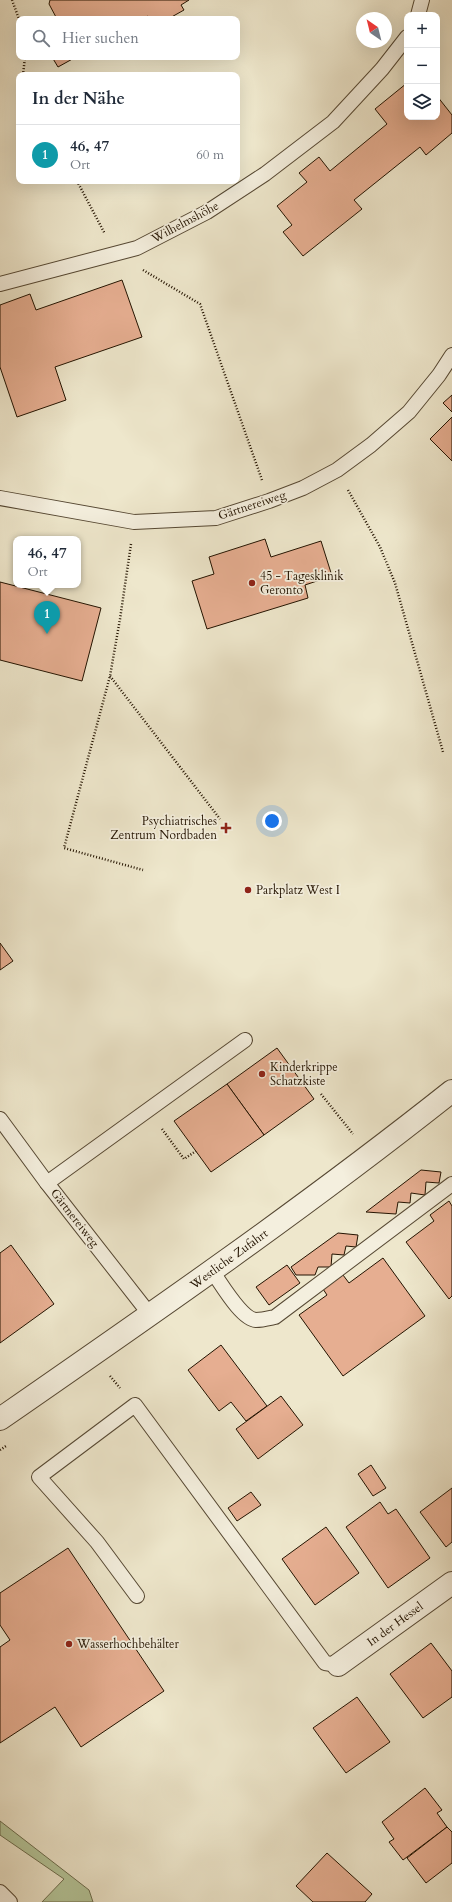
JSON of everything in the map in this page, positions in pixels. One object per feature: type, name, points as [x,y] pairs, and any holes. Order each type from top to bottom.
[{"type":"street","name":"Westliche Zufahrt","points":[[0,1419],[151,1316],[370,1156],[452,1091]]},
{"type":"street","name":"In der Hessel","points":[[338,1665],[452,1583]]},
{"type":"lane","points":[[419,12],[422,0]]},
{"type":"lane","name":"Wilhelmshöhe","points":[[0,284],[137,248],[207,212],[265,174],[333,122],[382,69],[404,41]]},
{"type":"lane","name":"Gärtnereiweg","points":[[0,498],[134,522],[216,518],[269,501],[303,488],[337,470],[371,445],[409,412],[439,375],[452,355]]},
{"type":"lane","points":[[47,1183],[245,1040]]},
{"type":"lane","name":"Gärtnereiweg","points":[[0,1119],[47,1183],[151,1316]]},
{"type":"lane","points":[[212,1271],[234,1302],[249,1318],[257,1320],[275,1317],[452,1184]]},
{"type":"lane","points":[[137,1596],[98,1542],[39,1477],[134,1405],[325,1663],[338,1665]]},
{"type":"lane","points":[[0,1892],[10,1902]]},
{"type":"path","points":[[12,0],[18,16]]},
{"type":"path","points":[[23,72],[24,60]]},
{"type":"path","points":[[79,184],[115,254],[200,304],[269,501]]},
{"type":"path","points":[[337,470],[380,547],[395,583],[443,752]]},
{"type":"path","points":[[134,522],[110,676],[64,848],[143,870]]},
{"type":"path","points":[[110,676],[220,818]]},
{"type":"path","points":[[321,1094],[370,1156]]},
{"type":"path","points":[[149,1110],[184,1159],[196,1151]]},
{"type":"path","points":[[93,1355],[134,1405]]},
{"type":"green space","points":[[0,1821],[89,1890],[93,1902],[42,1902],[64,1879],[0,1835]]},
{"type":"building","points":[[50,0],[189,0],[181,5],[184,10],[173,16],[55,16],[49,4]]},
{"type":"building","points":[[54,60],[71,60],[58,67]]},
{"type":"building","points":[[404,85],[404,120],[440,120],[440,100],[452,115],[452,133],[426,155],[420,147],[354,200],[362,209],[303,256],[283,232],[292,225],[277,206],[307,182],[299,173],[319,157],[330,171],[387,124],[375,109]]},
{"type":"building","points":[[122,280],[142,337],[55,367],[66,400],[17,417],[0,367],[0,305],[30,294],[36,310]]},
{"type":"building","points":[[452,395],[452,412],[443,403]]},
{"type":"building","points":[[452,417],[452,461],[430,439]]},
{"type":"building","name":"45 - Tagesklinik Geronto","points":[[265,539],[271,557],[321,541],[332,576],[305,585],[308,598],[207,629],[192,581],[214,574],[209,557]]},
{"type":"building","points":[[0,582],[13,585],[13,588],[23,588],[101,608],[82,681],[0,660]]},
{"type":"building","points":[[0,943],[13,961],[0,970]]},
{"type":"building","points":[[277,1048],[314,1099],[264,1135],[227,1084]]},
{"type":"building","points":[[227,1084],[264,1135],[211,1172],[174,1121]]},
{"type":"building","points":[[421,1170],[441,1172],[439,1183],[426,1182],[425,1195],[411,1193],[410,1203],[398,1202],[396,1214],[366,1212]]},
{"type":"building","points":[[449,1201],[452,1206],[452,1296],[449,1299],[406,1242],[434,1221],[430,1215]]},
{"type":"building","points":[[338,1233],[358,1235],[356,1247],[346,1246],[344,1255],[332,1254],[331,1267],[318,1267],[315,1275],[296,1275],[291,1267]]},
{"type":"building","points":[[11,1245],[54,1304],[0,1343],[0,1253]]},
{"type":"building","points":[[383,1258],[425,1316],[343,1376],[299,1315],[327,1295],[323,1289],[343,1275],[349,1283]]},
{"type":"building","points":[[287,1265],[300,1283],[269,1305],[256,1287]]},
{"type":"building","points":[[221,1345],[267,1406],[246,1421],[231,1402],[219,1411],[188,1370]]},
{"type":"building","points":[[281,1396],[303,1425],[258,1459],[236,1429]]},
{"type":"building","points":[[371,1465],[386,1488],[373,1496],[358,1474]]},
{"type":"building","points":[[452,1488],[452,1542],[446,1547],[420,1512]]},
{"type":"building","points":[[251,1492],[261,1505],[237,1521],[228,1508]]},
{"type":"building","points":[[380,1502],[388,1514],[396,1509],[430,1558],[388,1588],[346,1527]]},
{"type":"building","points":[[326,1527],[359,1573],[315,1605],[282,1559]]},
{"type":"building","name":"Wasserhochbehälter","points":[[68,1548],[164,1691],[81,1747],[55,1707],[0,1743],[0,1647],[10,1640],[0,1625],[0,1593]]},
{"type":"building","points":[[431,1643],[452,1671],[452,1697],[423,1718],[390,1674]]},
{"type":"building","points":[[357,1697],[390,1742],[346,1773],[313,1728]]},
{"type":"building","points":[[425,1788],[442,1810],[437,1813],[447,1827],[403,1860],[389,1842],[394,1839],[382,1822]]},
{"type":"building","points":[[447,1827],[452,1832],[452,1863],[426,1883],[407,1858]]},
{"type":"building","points":[[327,1853],[372,1894],[365,1902],[313,1902],[296,1886]]},
{"type":"place","name":"45 - Tagesklinik Geronto","points":[[252,583]]},
{"type":"place","name":"46, 47","points":[[47,634]]},
{"type":"place","name":"Psychiatrisches Zentrum Nordbaden","points":[[226,828]]},
{"type":"place","name":"Parkplatz West I","points":[[248,890]]},
{"type":"place","name":"Kinderkrippe Schatzkiste","points":[[262,1074]]},
{"type":"place","name":"Wasserhochbehälter","points":[[69,1644]]}]
